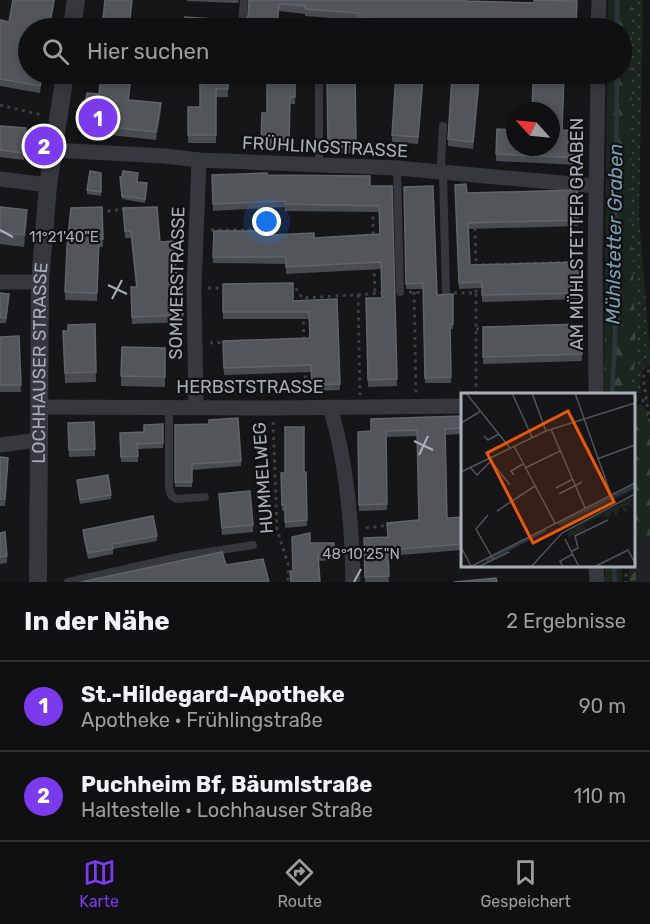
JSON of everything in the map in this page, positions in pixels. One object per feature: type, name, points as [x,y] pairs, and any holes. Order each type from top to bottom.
[{"type":"street","points":[[73,18],[76,0]]},
{"type":"street","points":[[598,18],[599,0]]},
{"type":"street","name":"LOCHHAUSER STRASSE","points":[[38,582],[40,282],[48,185],[63,84]]},
{"type":"street","name":"AM MÜHLSTETTER GRABEN","points":[[596,393],[598,84]]},
{"type":"street","name":"FRÜHLINGSTRASSE","points":[[53,150],[200,160],[397,168],[596,186]]},
{"type":"street","name":"SOMMERSTRASSE","points":[[196,407],[194,288],[200,160]]},
{"type":"street","points":[[0,179],[48,185]]},
{"type":"street","points":[[0,282],[40,282]]},
{"type":"street","name":"HERBSTSTRASSE","points":[[39,407],[461,406]]},
{"type":"street","points":[[330,407],[336,427],[352,529],[353,582]]},
{"type":"street","points":[[0,446],[38,440]]},
{"type":"lane","points":[[242,18],[244,0]]},
{"type":"lane","points":[[319,86],[319,165]]},
{"type":"lane","points":[[443,126],[441,162],[446,293]]},
{"type":"lane","points":[[397,168],[400,292]]},
{"type":"lane","points":[[169,407],[169,487],[171,495],[176,499],[205,497]]},
{"type":"lane","points":[[68,582],[183,556],[253,545]]},
{"type":"path","points":[[0,105],[46,116]]},
{"type":"path","points":[[373,202],[374,248]]},
{"type":"path","points":[[93,212],[130,208]]},
{"type":"path","points":[[475,221],[476,265]]},
{"type":"path","points":[[197,230],[267,230]]},
{"type":"path","points":[[362,237],[373,237]]},
{"type":"path","points":[[374,260],[375,294]]},
{"type":"path","points":[[414,292],[417,407]]},
{"type":"path","points":[[476,293],[476,393]]},
{"type":"path","points":[[358,295],[360,406]]},
{"type":"path","points":[[302,298],[304,350]]},
{"type":"path","points":[[476,328],[488,328]]},
{"type":"path","points":[[195,343],[228,342]]},
{"type":"path","points":[[304,362],[306,407]]},
{"type":"path","points":[[650,371],[643,377],[650,424]]},
{"type":"path","points":[[635,400],[647,401]]},
{"type":"path","name":"HUMMELWEG","points":[[272,408],[277,529],[288,564],[288,582]]},
{"type":"path","points":[[352,529],[393,525]]},
{"type":"shaded area","points":[[650,539],[650,582],[636,582],[636,542]]},
{"type":"green space","points":[[608,0],[632,0],[632,18],[607,18]]},
{"type":"green space","points":[[632,0],[643,0],[639,216],[650,364],[642,373],[641,393],[635,393],[628,393],[636,358],[631,217]]},
{"type":"green space","points":[[607,84],[632,84],[631,217],[636,358],[628,393],[604,393]]},
{"type":"green space","points":[[641,404],[647,410],[650,425],[650,539],[636,542],[636,582],[629,582],[629,567],[635,567],[636,406]]},
{"type":"green space","points":[[605,567],[622,567],[622,582],[605,582]]},
{"type":"building","points":[[13,0],[54,0],[51,18],[18,18],[18,82],[0,79],[0,20],[9,22]]},
{"type":"building","points":[[105,0],[132,0],[130,18],[103,18]]},
{"type":"building","points":[[249,0],[466,0],[534,3],[534,0],[577,1],[576,18],[358,18],[358,13],[305,9],[305,6],[279,4],[278,18],[247,18]]},
{"type":"building","points":[[100,84],[130,84],[128,100],[161,103],[156,132],[83,124],[87,93],[99,94]]},
{"type":"building","points":[[200,84],[228,84],[228,89],[216,89],[216,135],[188,135],[188,107],[200,107]]},
{"type":"building","points":[[267,84],[295,84],[295,97],[290,97],[289,142],[261,142],[262,113],[267,113]]},
{"type":"building","points":[[327,84],[355,84],[356,146],[328,146]]},
{"type":"building","points":[[395,84],[422,84],[418,137],[392,135]]},
{"type":"building","points":[[452,84],[479,84],[473,142],[448,139]]},
{"type":"building","points":[[533,84],[564,84],[562,130],[580,131],[579,158],[538,156],[560,156],[560,102],[532,102]]},
{"type":"building","points":[[0,126],[26,128],[24,153],[0,150]]},
{"type":"building","points":[[497,129],[506,130],[506,154],[496,154]]},
{"type":"building","points":[[90,171],[101,173],[101,192],[87,190]]},
{"type":"building","points":[[123,171],[138,173],[137,182],[147,183],[145,199],[122,196],[120,177]]},
{"type":"building","points":[[267,173],[267,175],[370,176],[370,186],[392,186],[397,379],[368,380],[366,298],[382,298],[381,262],[286,267],[286,257],[213,257],[214,231],[271,231],[271,235],[314,233],[314,238],[380,234],[379,206],[285,204],[285,201],[213,204],[212,175]]},
{"type":"building","points":[[466,184],[467,193],[577,190],[578,220],[468,223],[470,265],[581,262],[581,293],[482,295],[482,282],[459,283],[455,185]]},
{"type":"building","points":[[433,186],[437,295],[453,294],[453,324],[450,324],[451,377],[425,378],[423,283],[406,284],[404,187]]},
{"type":"building","points":[[0,207],[27,210],[24,235],[0,232]]},
{"type":"building","points":[[102,207],[103,239],[99,239],[97,293],[65,292],[71,208]]},
{"type":"building","points":[[157,207],[160,242],[173,241],[178,285],[182,285],[183,315],[132,317],[131,287],[137,287],[131,231],[125,231],[123,208]]},
{"type":"building","points":[[293,283],[293,301],[337,299],[340,384],[312,385],[311,365],[224,368],[223,341],[310,338],[309,312],[223,312],[223,284]]},
{"type":"building","points":[[0,293],[9,294],[6,318],[0,317]]},
{"type":"building","points":[[95,324],[96,372],[65,373],[63,331],[68,331],[68,325]]},
{"type":"building","points":[[581,324],[582,354],[483,357],[483,327]]},
{"type":"building","points":[[19,336],[21,385],[0,385],[0,337]]},
{"type":"building","points":[[122,347],[165,348],[165,377],[121,376]]},
{"type":"building","points":[[461,416],[461,428],[445,429],[447,518],[461,517],[461,544],[388,550],[389,576],[365,577],[364,538],[388,537],[387,523],[419,520],[417,430],[386,431],[387,504],[359,505],[358,432],[371,431],[371,419]]},
{"type":"building","points":[[238,418],[241,461],[192,464],[192,482],[175,482],[175,425],[209,424],[209,420]]},
{"type":"building","points":[[94,422],[95,449],[69,450],[68,423]]},
{"type":"building","points":[[163,424],[163,443],[137,444],[138,456],[121,457],[120,433],[144,432],[144,425]]},
{"type":"building","points":[[285,427],[304,427],[307,520],[285,522],[281,473],[285,473]]},
{"type":"building","points":[[0,457],[8,458],[5,499],[0,499]]},
{"type":"building","points":[[108,475],[111,495],[80,500],[77,480]]},
{"type":"building","points":[[250,491],[253,525],[222,528],[219,494]]},
{"type":"building","points":[[153,516],[157,536],[112,544],[113,549],[88,553],[83,530]]},
{"type":"building","points":[[5,532],[7,556],[0,557],[0,533]]},
{"type":"building","points":[[310,533],[310,543],[334,543],[334,554],[318,555],[320,582],[291,582],[292,537]]},
{"type":"building","points":[[222,552],[226,565],[263,559],[269,582],[81,582]]},
{"type":"building","points":[[496,578],[497,582],[454,582]]},
{"type":"waterway","name":"Mühlstetter Graben","points":[[617,0],[617,18]]},
{"type":"waterway","name":"Mühlstetter Graben","points":[[612,393],[615,342],[617,84]]},
{"type":"waterway","name":"Mühlstetter Graben","points":[[614,567],[615,582]]},
{"type":"place","name":"St.-Hildegard-Apotheke","points":[[98,118]]},
{"type":"place","name":"Puchheim Bf, Bäumlstraße","points":[[44,146]]}]
